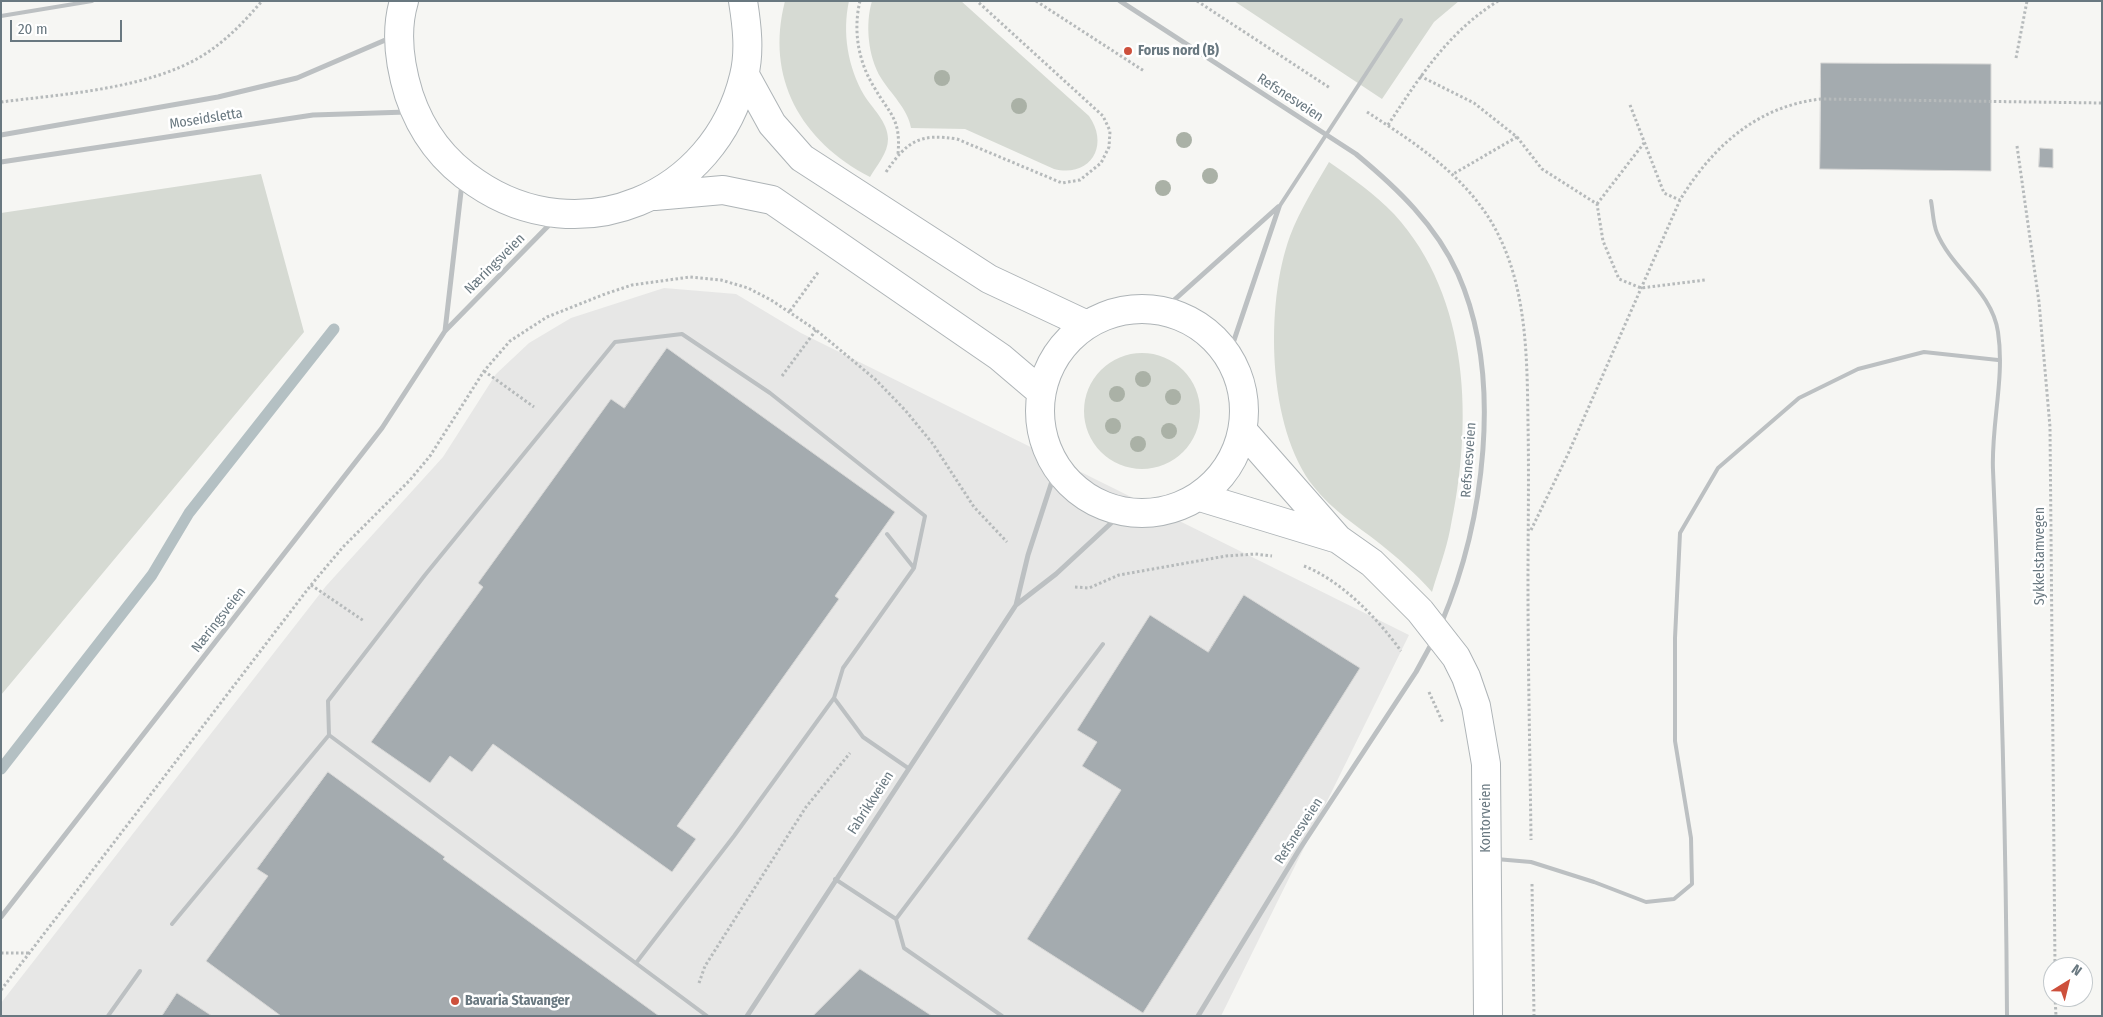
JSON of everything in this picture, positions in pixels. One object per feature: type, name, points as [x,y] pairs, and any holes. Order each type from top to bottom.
[{"type":"street","points":[[404,1],[400,34],[403,74],[415,112],[428,135],[444,156],[463,175],[501,198],[526,208],[561,214],[592,213],[615,209],[651,196],[679,180],[702,159],[721,134],[736,106],[745,75],[748,50],[743,1]]},
{"type":"street","name":"Refsnesveien","points":[[1120,1],[1356,154],[1389,181],[1413,206],[1437,237],[1458,274],[1472,315],[1481,357],[1483,406],[1482,456],[1476,511],[1456,589],[1438,631],[1416,672],[1299,850],[1198,1016]]},
{"type":"street","name":"Moseidsletta","points":[[1,135],[218,98],[297,78],[400,34]]},
{"type":"street","points":[[745,75],[772,124],[802,158],[989,279],[1085,324]]},
{"type":"street","name":"Moseidsletta","points":[[1,162],[314,115],[415,112]]},
{"type":"street","name":"Næringsveien","points":[[445,331],[463,175]]},
{"type":"street","points":[[651,196],[724,190],[772,200],[1000,357],[1040,391]]},
{"type":"street","points":[[1163,310],[1279,207]]},
{"type":"street","points":[[1229,355],[1279,207]]},
{"type":"street","name":"Næringsveien","points":[[1,917],[377,436],[445,331],[561,214]]},
{"type":"street","points":[[1122,309],[1163,310],[1201,325],[1229,355],[1244,392],[1244,432],[1228,470],[1200,497],[1162,513],[1122,513],[1085,498],[1056,469],[1041,431],[1040,391],[1056,354],[1085,324],[1122,309]]},
{"type":"street","points":[[1244,432],[1338,539]]},
{"type":"street","name":"Fabrikkveien","points":[[1016,605],[1028,556],[1056,469]]},
{"type":"street","points":[[1200,497],[1338,539]]},
{"type":"street","name":"Fabrikkveien","points":[[747,1016],[835,878],[1016,605],[1056,574],[1122,513]]},
{"type":"street","name":"Kontorveien","points":[[1338,539],[1378,569],[1403,592],[1438,631],[1459,663],[1476,706],[1486,764],[1488,1016]]},
{"type":"lane","points":[[1,16],[92,1]]},
{"type":"lane","points":[[1279,207],[1401,20]]},
{"type":"lane","points":[[1931,200],[1936,232],[1942,244],[1988,303],[1998,332],[1998,360],[1991,443],[2006,822],[2006,1016]]},
{"type":"lane","points":[[172,924],[328,735],[328,701],[425,576],[553,421],[615,342],[682,334],[770,393],[925,516],[914,568],[843,668],[834,698],[734,836],[636,964]]},
{"type":"lane","points":[[1486,859],[1531,862],[1594,882],[1646,902],[1674,899],[1692,884],[1691,838],[1675,741],[1675,638],[1680,533],[1713,476],[1718,468],[1799,398],[1858,369],[1924,352],[1998,360]]},
{"type":"lane","points":[[887,534],[914,568]]},
{"type":"lane","points":[[896,919],[1103,644]]},
{"type":"lane","points":[[834,698],[863,737],[908,768]]},
{"type":"lane","points":[[328,735],[707,1016]]},
{"type":"lane","points":[[835,878],[896,919],[904,948],[1002,1016]]},
{"type":"lane","points":[[108,1016],[140,971]]},
{"type":"path","points":[[1,102],[131,82],[168,72],[202,56],[225,39],[242,24],[262,1]]},
{"type":"path","points":[[860,1],[857,15],[857,39],[862,62],[873,86],[895,120],[900,133],[898,154]]},
{"type":"path","points":[[885,174],[898,154],[921,138],[939,136],[957,139],[1062,183],[1080,180],[1101,163],[1108,147],[1110,131],[1104,116],[977,1]]},
{"type":"path","points":[[1036,1],[1144,71]]},
{"type":"path","points":[[1197,1],[1388,125],[1453,174],[1487,215],[1500,240],[1516,285],[1523,311],[1527,383],[1534,1016]]},
{"type":"path","points":[[1388,125],[1420,76],[1452,38],[1470,20],[1498,1]]},
{"type":"path","points":[[2016,58],[2027,1]]},
{"type":"path","points":[[1420,76],[1474,103],[1517,137],[1542,169],[1598,204]]},
{"type":"path","points":[[1530,531],[1568,454],[1680,200],[1695,175],[1728,139],[1765,115],[1803,101],[1821,99],[2102,103]]},
{"type":"path","points":[[1630,105],[1664,193],[1680,200]]},
{"type":"path","points":[[1453,174],[1517,137]]},
{"type":"path","points":[[1644,143],[1598,204],[1603,241],[1618,279],[1641,288],[1705,280]]},
{"type":"path","name":"Sykkelstamvegen","points":[[2017,146],[2039,302],[2050,427],[2055,957]]},
{"type":"path","points":[[790,311],[824,263]]},
{"type":"path","points":[[1,990],[311,585],[343,546],[410,480],[430,456],[494,357],[523,330],[572,306],[632,285],[690,277],[721,280],[748,288],[790,311],[876,380],[905,410],[933,444],[974,507],[1007,542]]},
{"type":"path","points":[[770,393],[816,330]]},
{"type":"path","points":[[484,371],[553,421]]},
{"type":"path","points":[[1072,586],[1088,588],[1119,575],[1226,556],[1255,554],[1281,557]]},
{"type":"path","points":[[1296,563],[1310,569],[1360,604],[1384,628],[1402,651]]},
{"type":"path","points":[[311,585],[381,632]]},
{"type":"path","points":[[692,1005],[705,966],[800,816],[863,737]]},
{"type":"path","points":[[1,953],[31,952]]},
{"type":"shaded area","points":[[785,1],[849,1],[846,37],[850,61],[864,95],[883,121],[888,139],[882,159],[870,177],[846,162],[825,145],[808,126],[794,104],[785,81],[780,56],[780,29]]},
{"type":"shaded area","points":[[872,1],[961,1],[1089,116],[1095,127],[1097,138],[1097,148],[1093,157],[1078,169],[1067,171],[1054,169],[965,129],[911,128],[906,114],[881,78],[873,60],[868,30]]},
{"type":"shaded area","points":[[1234,1],[1459,1],[1434,22],[1382,99]]},
{"type":"shaded area","points":[[1329,162],[1363,187],[1394,214],[1419,247],[1438,284],[1452,323],[1460,364],[1463,406],[1462,448],[1450,530],[1432,592],[1400,560],[1345,517],[1314,487],[1298,462],[1287,432],[1279,400],[1274,330],[1282,264],[1294,226]]},
{"type":"shaded area","points":[[261,174],[304,332],[1,695],[1,213]]},
{"type":"shaded area","points":[[664,288],[736,294],[801,333],[1409,635],[1221,1016],[1,1016],[1,1003],[326,586],[443,457],[496,374],[529,343],[571,318]]},
{"type":"shaded area","points":[[1142,353],[1164,358],[1183,370],[1195,389],[1200,411],[1195,433],[1183,452],[1164,464],[1142,469],[1120,464],[1101,452],[1089,433],[1084,411],[1089,389],[1101,370],[1120,358]]},
{"type":"building","points":[[1821,63],[1991,64],[1991,171],[1820,169]]},
{"type":"building","points":[[2040,148],[2053,149],[2053,168],[2039,167]]},
{"type":"building","points":[[667,348],[895,512],[835,596],[839,599],[677,826],[696,839],[672,872],[493,744],[472,772],[450,756],[430,783],[371,742],[483,587],[478,583],[611,399],[624,408]]},
{"type":"building","points":[[1244,595],[1360,668],[1143,1013],[1027,939],[1121,790],[1082,766],[1097,742],[1077,730],[1150,615],[1208,652]]},
{"type":"building","points":[[328,772],[445,857],[443,859],[659,1016],[281,1016],[206,961],[268,876],[257,869]]},
{"type":"building","points":[[860,969],[932,1016],[813,1016]]},
{"type":"building","points":[[177,993],[212,1016],[162,1016]]},
{"type":"waterway","points":[[1,769],[152,575],[189,513],[334,329]]},
{"type":"place","name":"Forus nord (B)","points":[[1128,51]]},
{"type":"place","name":"Bavaria Stavanger","points":[[455,1001]]}]
